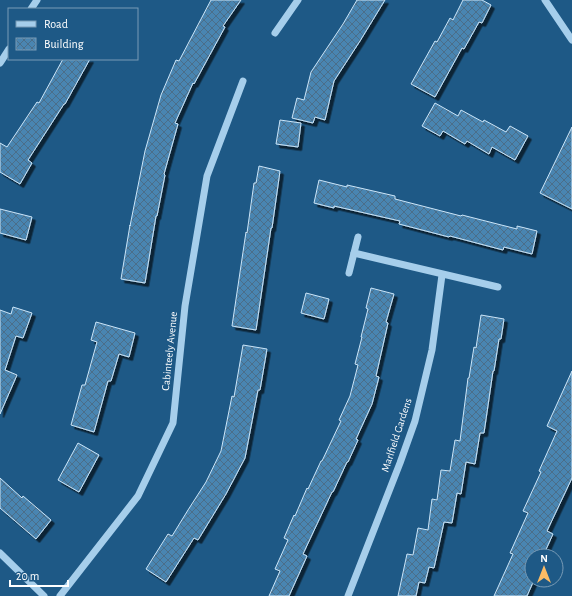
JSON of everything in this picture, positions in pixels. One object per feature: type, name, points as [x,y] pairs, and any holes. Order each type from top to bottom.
[{"type":"street","points":[[275,33],[298,0]]},
{"type":"street","points":[[545,0],[572,40]]},
{"type":"street","points":[[0,62],[8,50]]},
{"type":"street","name":"Cabinteely Avenue","points":[[60,596],[138,496],[172,423],[185,306],[207,176],[243,81]]},
{"type":"street","points":[[349,273],[358,237]]},
{"type":"street","points":[[354,253],[498,287]]},
{"type":"street","name":"Marlfield Gardens","points":[[348,596],[415,421],[432,350],[442,275]]},
{"type":"street","points":[[0,554],[44,596]]},
{"type":"building","points":[[211,0],[241,0],[223,26],[225,27],[194,84],[193,83],[175,123],[178,124],[164,174],[145,283],[121,279],[145,151],[161,95],[176,60],[179,61]]},
{"type":"building","points":[[357,0],[385,0],[334,81],[325,120],[315,117],[313,123],[292,118],[297,98],[304,100],[311,72]]},
{"type":"building","points":[[463,0],[482,0],[491,5],[482,23],[479,22],[464,49],[462,48],[435,97],[411,84],[435,41],[437,42],[450,18],[453,20]]},
{"type":"building","points":[[62,60],[89,60],[65,104],[28,160],[32,163],[20,184],[0,172],[0,143],[7,147],[37,102],[39,103]]},
{"type":"building","points":[[435,103],[458,116],[461,110],[506,132],[510,126],[528,136],[515,160],[492,147],[489,154],[467,141],[465,144],[443,131],[440,136],[422,126]]},
{"type":"building","points":[[280,120],[301,123],[298,147],[276,144]]},
{"type":"building","points":[[572,127],[572,209],[540,193]]},
{"type":"building","points":[[259,166],[280,171],[256,330],[232,326],[254,183],[256,183]]},
{"type":"building","points":[[319,180],[395,196],[395,199],[461,216],[462,215],[517,229],[517,226],[537,231],[532,254],[504,247],[503,250],[399,224],[400,221],[314,203]]},
{"type":"building","points":[[0,209],[32,217],[26,240],[0,233]]},
{"type":"building","points":[[371,288],[394,294],[386,322],[388,323],[376,376],[379,377],[372,404],[356,439],[358,440],[348,462],[303,554],[307,556],[289,596],[269,596],[280,571],[275,569],[288,540],[284,538],[307,488],[308,489],[341,421],[339,420],[350,396],[358,365],[355,364],[368,309],[366,308]]},
{"type":"building","points":[[306,293],[329,299],[324,319],[301,313]]},
{"type":"building","points":[[13,307],[32,313],[23,338],[16,336],[5,370],[17,375],[0,414],[0,310],[11,314]]},
{"type":"building","points":[[481,315],[504,319],[501,339],[499,339],[493,371],[484,433],[480,433],[475,464],[466,462],[461,494],[457,493],[452,523],[444,522],[434,568],[429,567],[425,583],[419,582],[416,596],[398,596],[407,554],[413,555],[418,528],[428,530],[432,499],[437,500],[441,470],[450,471],[455,440],[460,441],[468,378],[474,347],[476,348]]},
{"type":"building","points":[[96,322],[135,333],[129,357],[119,354],[111,381],[108,381],[94,432],[71,425],[82,385],[85,385],[97,342],[91,340]]},
{"type":"building","points":[[243,345],[267,349],[260,390],[258,390],[245,458],[226,494],[198,540],[194,538],[166,582],[146,569],[168,534],[172,536],[206,482],[221,451],[232,396],[234,397]]},
{"type":"building","points":[[572,371],[572,478],[547,531],[553,534],[547,548],[524,548],[524,588],[530,588],[527,596],[494,596],[513,554],[510,553],[528,513],[523,511],[541,472],[539,471],[557,431],[547,426]]},
{"type":"building","points":[[78,443],[99,455],[79,492],[58,480]]},
{"type":"building","points":[[0,478],[22,498],[23,496],[51,520],[36,539],[0,508]]}]
